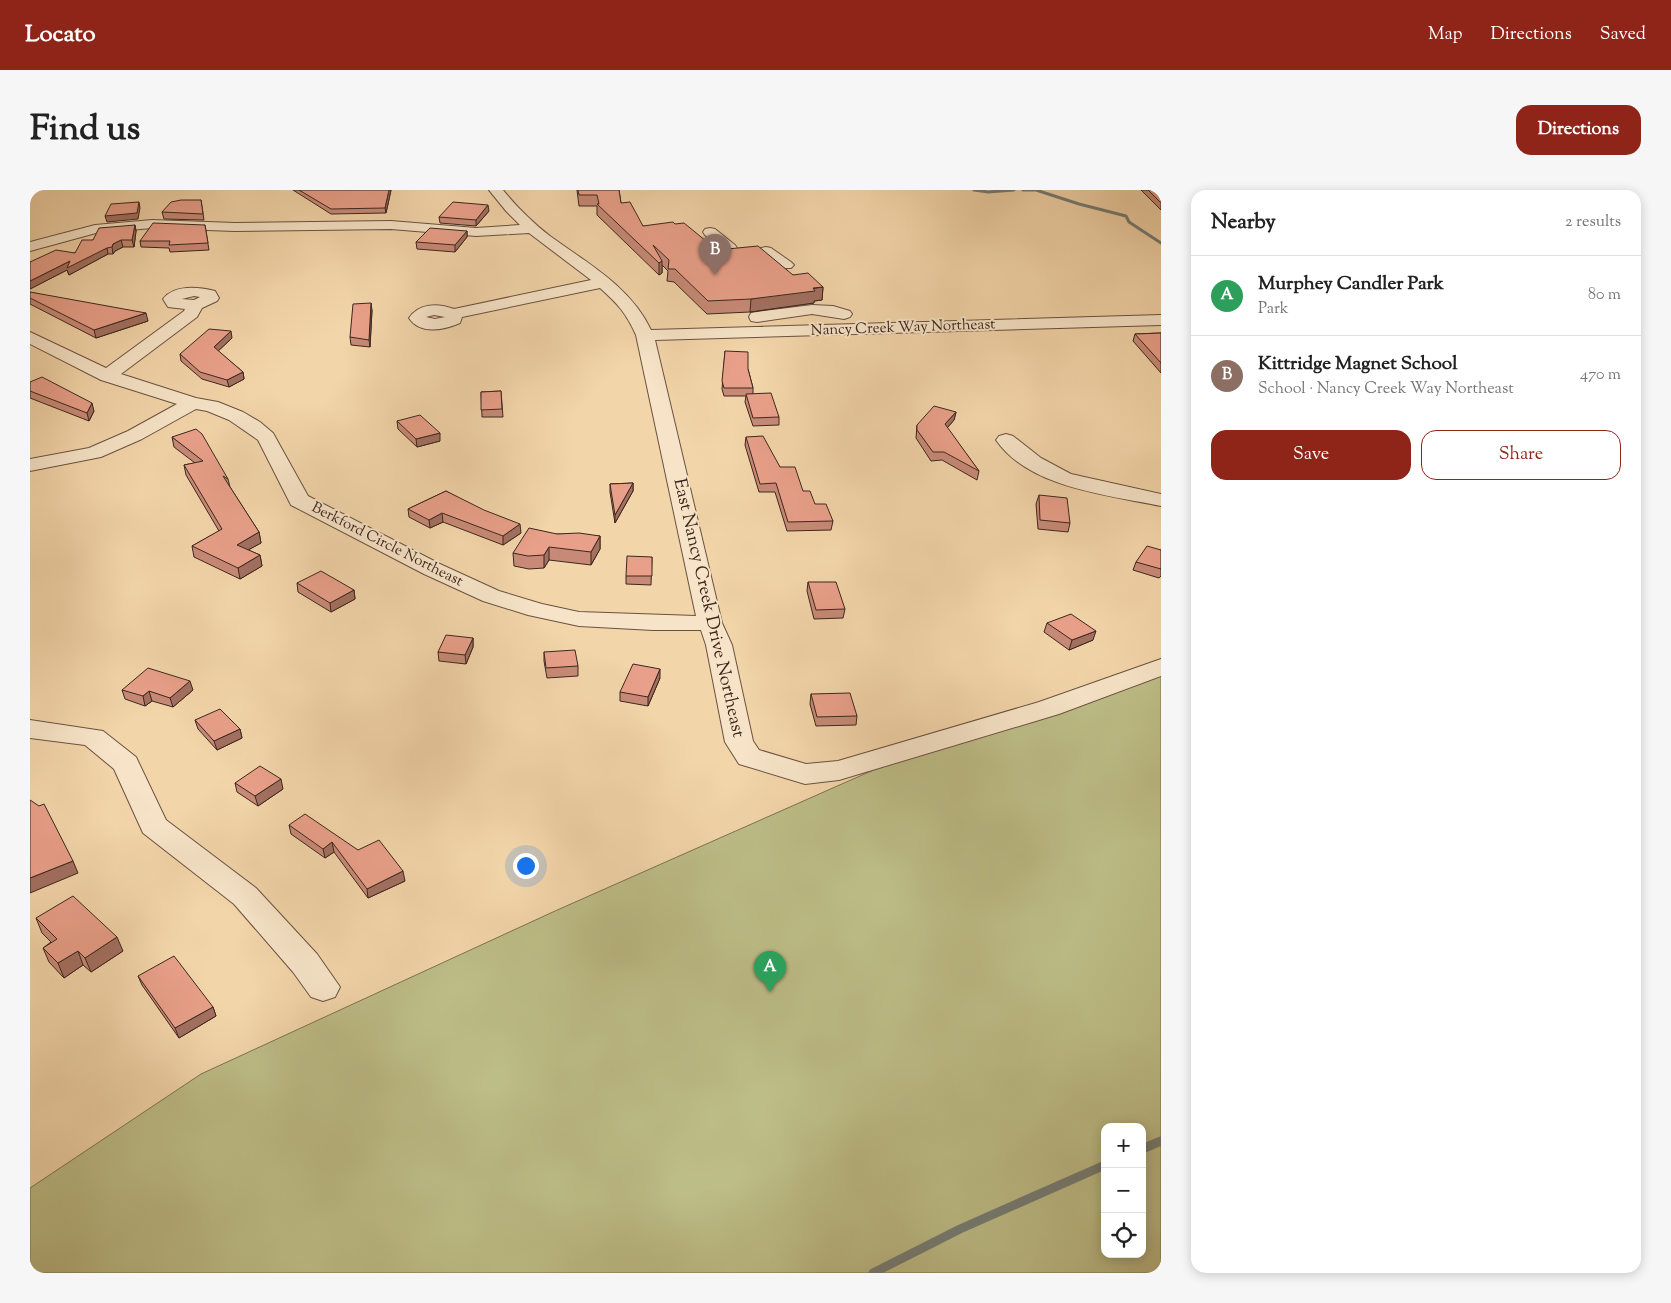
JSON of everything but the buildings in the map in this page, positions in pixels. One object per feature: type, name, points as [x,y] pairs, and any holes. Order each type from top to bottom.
[{"type":"street","points":[[496,190],[531,229],[604,282]]},
{"type":"street","points":[[30,247],[56,238],[94,229],[152,224],[235,227],[391,225],[483,232],[531,229]]},
{"type":"street","points":[[34,232],[56,238]]},
{"type":"street","points":[[710,232],[730,248]]},
{"type":"street","points":[[766,251],[786,265]]},
{"type":"street","points":[[453,314],[604,282]]},
{"type":"street","name":"East Nancy Creek Drive Northeast","points":[[604,282],[634,312],[645,335],[710,623],[719,645],[739,742],[749,757],[804,774],[839,770],[1049,708],[1161,666]]},
{"type":"street","points":[[107,376],[191,314],[196,305]]},
{"type":"street","points":[[698,334],[741,320],[809,309],[844,314]]},
{"type":"street","name":"Nancy Creek Way Northeast","points":[[645,335],[1161,320]]},
{"type":"street","name":"Berkford Circle Northeast","points":[[30,337],[107,376],[193,403],[211,406],[236,416],[253,426],[266,437],[299,500],[432,569],[492,596],[537,610],[579,619],[653,623],[710,623]]},
{"type":"street","points":[[30,465],[94,453],[135,435],[193,403]]},
{"type":"street","points":[[1006,440],[1018,453],[1065,478],[1161,500]]},
{"type":"street","points":[[30,729],[93,737],[126,764],[154,826],[245,896],[305,963],[323,988]]},
{"type":"green space","points":[[1161,671],[1161,1273],[30,1273],[30,1188],[201,1074],[555,911],[887,764]]},
{"type":"waterway","points":[[974,190],[988,192],[1014,190]]},
{"type":"waterway","points":[[1023,190],[1036,190],[1079,204],[1126,216],[1129,222],[1161,243]]},
{"type":"waterway","points":[[1146,1147],[1161,1141]]},
{"type":"waterway","points":[[873,1273],[960,1229],[1101,1167]]},
{"type":"place","name":"Kittridge Magnet School","points":[[715,275]]},
{"type":"place","name":"Murphey Candler Park","points":[[770,992]]}]
